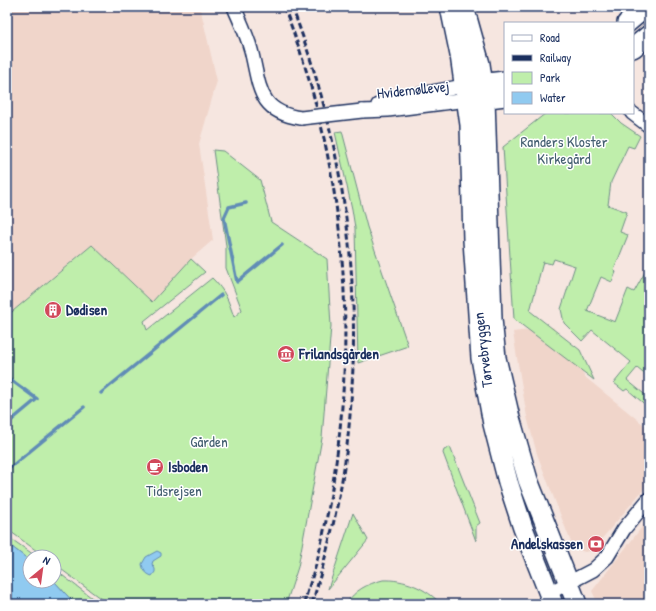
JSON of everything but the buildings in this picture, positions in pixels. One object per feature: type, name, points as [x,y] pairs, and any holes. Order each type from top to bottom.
[{"type":"main road","points":[[450,7],[460,55],[475,92]]},
{"type":"main road","points":[[464,7],[480,64],[475,92]]},
{"type":"main road","points":[[628,22],[646,7]]},
{"type":"main road","points":[[634,47],[649,35]]},
{"type":"main road","points":[[475,92],[504,81]]},
{"type":"main road","points":[[475,92],[504,96]]},
{"type":"main road","name":"Tørvebryggen","points":[[475,92],[496,358],[510,418],[528,480],[577,604]]},
{"type":"main road","name":"Tørvebryggen","points":[[475,92],[470,125],[473,240],[481,358],[493,424],[508,482],[523,528],[551,599]]},
{"type":"street","name":"Hvidemøllevej","points":[[234,7],[247,37],[262,94],[268,103],[278,111],[289,116],[301,118],[362,111],[386,103],[448,88],[475,92]]},
{"type":"street","points":[[633,114],[649,126]]},
{"type":"street","points":[[551,599],[569,584],[590,573],[607,557],[624,528],[649,499]]},
{"type":"shaded area","points":[[7,7],[200,7],[217,81],[199,144],[213,240],[191,259],[152,302],[92,245],[7,316]]},
{"type":"shaded area","points":[[553,327],[585,377],[649,429],[649,483],[594,548],[585,552],[575,549],[572,545],[537,454],[527,417],[513,332]]},
{"type":"shaded area","points":[[649,518],[649,604],[598,604],[592,591]]},
{"type":"green space","name":"Randers Kloster Kirkegård","points":[[545,114],[612,114],[621,123],[640,136],[634,148],[628,146],[611,182],[608,205],[627,212],[620,232],[628,235],[614,270],[616,272],[612,282],[601,277],[587,311],[615,322],[628,289],[634,292],[649,265],[649,378],[637,368],[627,380],[649,398],[649,408],[627,389],[624,391],[614,383],[631,362],[592,330],[582,341],[564,323],[561,309],[575,266],[554,259],[552,264],[543,262],[530,311],[580,350],[594,380],[514,319],[503,147]]},
{"type":"green space","points":[[342,131],[367,227],[408,346],[358,363],[355,228],[335,132]]},
{"type":"green space","points":[[213,150],[223,151],[260,180],[271,222],[327,259],[331,326],[322,438],[298,567],[286,604],[108,604],[62,570],[62,549],[34,549],[7,529],[7,316],[92,245],[152,302],[191,259],[205,272],[144,321],[147,330],[212,278],[226,296],[234,317],[242,310],[226,268],[226,246]]},
{"type":"green space","points":[[450,447],[480,523],[476,526],[476,541],[443,453],[444,450]]},
{"type":"green space","points":[[353,513],[368,540],[328,589]]},
{"type":"green space","points":[[7,536],[26,549],[22,549],[22,555],[7,543]]},
{"type":"green space","points":[[62,575],[100,604],[75,604],[61,589]]},
{"type":"green space","points":[[383,580],[399,581],[422,589],[441,604],[346,604],[357,591],[372,583]]},
{"type":"water","points":[[7,543],[22,555],[22,589],[61,589],[75,604],[7,604]]},
{"type":"water","points":[[157,551],[161,553],[161,556],[153,561],[152,564],[155,572],[152,576],[145,572],[142,564],[146,557]]},
{"type":"waterway","points":[[246,203],[229,207],[224,218],[237,282],[282,245]]},
{"type":"waterway","points":[[101,393],[221,295]]},
{"type":"waterway","points":[[7,377],[37,399],[7,424]]},
{"type":"waterway","points":[[7,470],[84,407]]},
{"type":"railway","points":[[284,7],[307,73],[325,141],[337,210],[343,279],[345,349],[341,419],[332,488],[318,557],[304,604]]},
{"type":"railway","points":[[292,7],[308,51],[321,95],[341,184],[351,274],[353,320],[353,367],[349,429],[345,460],[331,534],[312,604]]},
{"type":"place","name":"Dødisen","points":[[53,310]]},
{"type":"place","name":"Frilandsgården","points":[[286,354]]},
{"type":"place","name":"Isboden","points":[[155,467]]},
{"type":"place","name":"Andelskassen","points":[[596,544]]},
{"type":"park label","name":"Gården","points":[[209,442]]},
{"type":"park label","name":"Tidsrejsen","points":[[174,491]]}]
